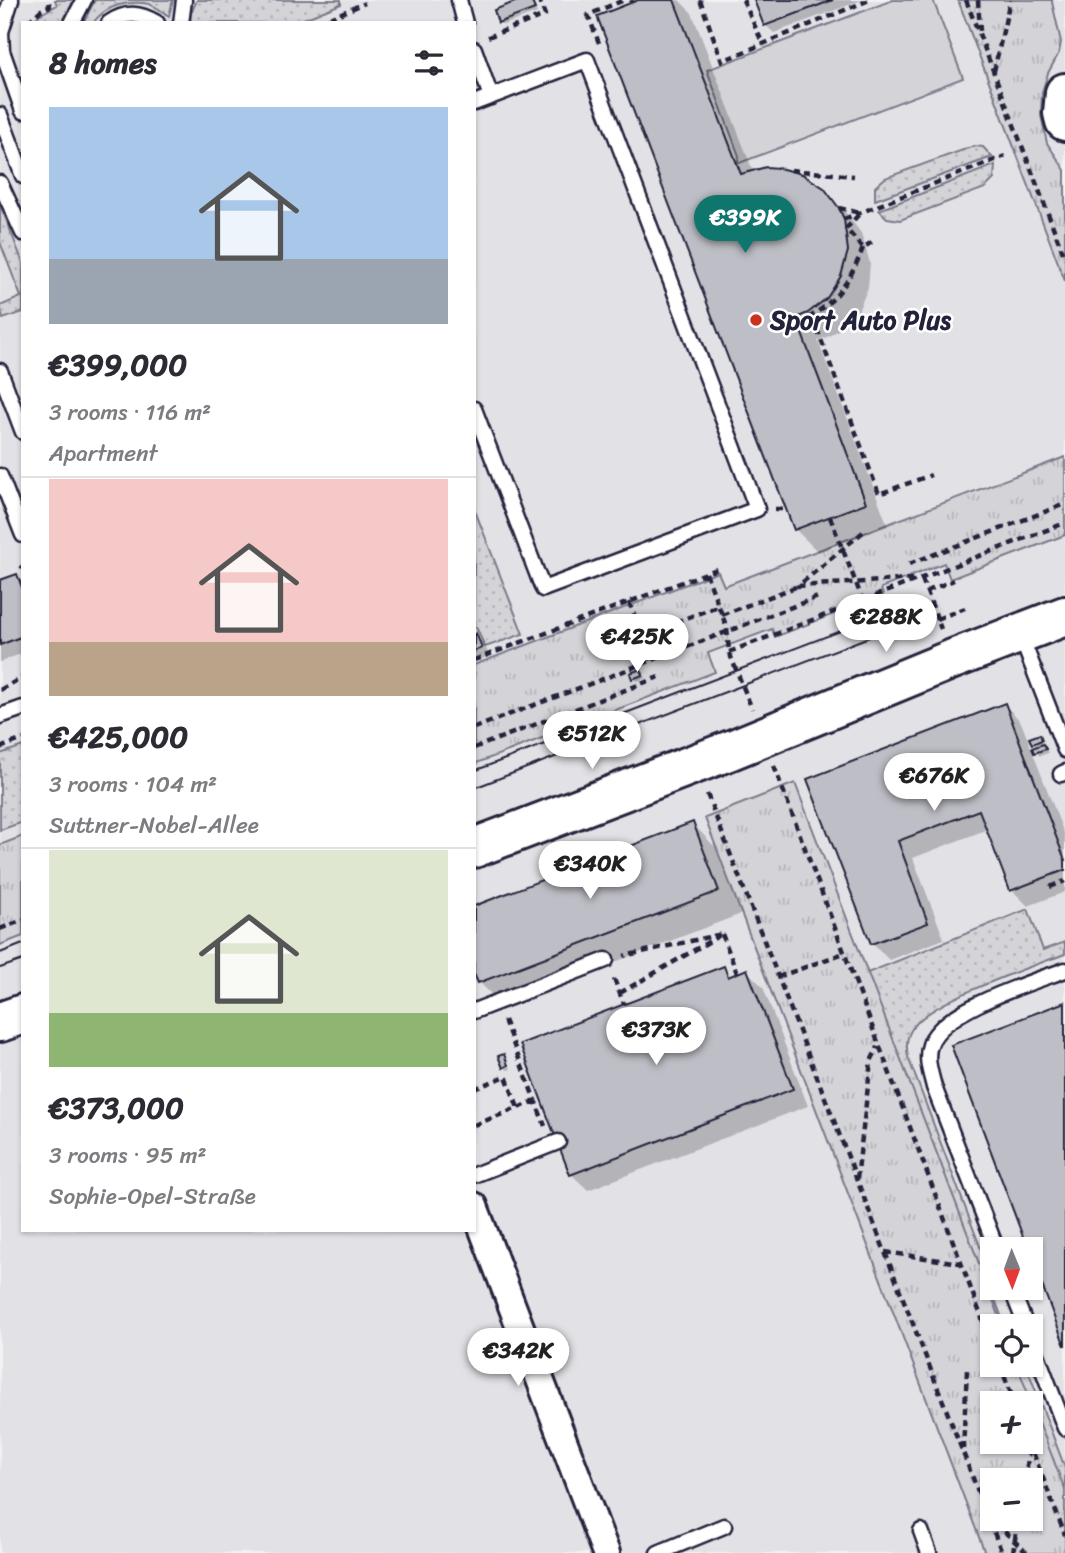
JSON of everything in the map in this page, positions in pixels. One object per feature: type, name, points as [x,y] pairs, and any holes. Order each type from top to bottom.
[{"type":"street","points":[[1065,93],[1065,121]]},
{"type":"street","points":[[476,847],[763,737],[1065,616]]},
{"type":"street","points":[[0,1022],[21,1015]]},
{"type":"street","points":[[476,1211],[606,1553]]},
{"type":"lane","points":[[0,4],[9,0]]},
{"type":"lane","points":[[9,0],[1,42],[21,106]]},
{"type":"lane","points":[[73,21],[84,0]]},
{"type":"lane","points":[[181,21],[184,0]]},
{"type":"lane","points":[[458,0],[464,21]]},
{"type":"lane","points":[[113,21],[127,13],[145,15],[155,21]]},
{"type":"lane","points":[[476,56],[491,97]]},
{"type":"lane","points":[[476,102],[587,60],[757,509],[543,589],[476,414]]},
{"type":"lane","points":[[0,115],[21,171]]},
{"type":"lane","points":[[0,183],[21,229]]},
{"type":"lane","points":[[0,370],[21,427]]},
{"type":"lane","points":[[0,476],[21,530]]},
{"type":"lane","points":[[1020,633],[1044,713],[1065,750]]},
{"type":"lane","points":[[0,716],[21,709]]},
{"type":"lane","points":[[476,1011],[606,960]]},
{"type":"lane","points":[[992,1237],[934,1087],[928,1065],[930,1044],[944,1025],[983,1002],[1065,970]]},
{"type":"lane","points":[[476,1174],[555,1143]]},
{"type":"lane","points":[[1043,1370],[1065,1428]]},
{"type":"lane","points":[[658,1553],[724,1526]]},
{"type":"lane","points":[[921,1531],[929,1553]]},
{"type":"path","points":[[29,21],[50,6],[48,0]]},
{"type":"path","points":[[486,37],[545,15],[540,0]]},
{"type":"path","points":[[587,60],[603,53],[588,15],[624,0]]},
{"type":"path","points":[[699,0],[722,61],[869,0]]},
{"type":"path","points":[[743,0],[763,44]]},
{"type":"path","points":[[966,0],[1065,258]]},
{"type":"path","points":[[978,0],[980,36]]},
{"type":"path","points":[[994,72],[1010,0]]},
{"type":"path","points":[[323,21],[365,3]]},
{"type":"path","points":[[844,219],[1005,156]]},
{"type":"path","points":[[791,170],[854,176]]},
{"type":"path","points":[[839,208],[860,213]]},
{"type":"path","points":[[860,213],[846,229],[863,248]]},
{"type":"path","points":[[798,324],[821,311],[841,292],[855,270],[863,248],[875,240]]},
{"type":"path","points":[[817,330],[879,494],[931,475]]},
{"type":"path","points":[[909,564],[1065,504]]},
{"type":"path","points":[[830,517],[863,600]]},
{"type":"path","points":[[729,652],[767,640],[863,600],[892,592],[1065,523]]},
{"type":"path","points":[[722,615],[797,586],[863,532]]},
{"type":"path","points":[[476,659],[717,569]]},
{"type":"path","points":[[706,573],[727,632],[729,652],[980,1314]]},
{"type":"path","points":[[797,586],[922,579]]},
{"type":"path","points":[[922,579],[953,659]]},
{"type":"path","points":[[927,591],[954,580]]},
{"type":"path","points":[[476,727],[818,597]]},
{"type":"path","points":[[629,602],[652,660]]},
{"type":"path","points":[[642,635],[718,606]]},
{"type":"path","points":[[937,619],[965,608]]},
{"type":"path","points":[[476,747],[659,677]]},
{"type":"path","points":[[0,690],[21,678]]},
{"type":"path","points":[[0,748],[21,740]]},
{"type":"path","points":[[718,822],[980,1498]]},
{"type":"path","points":[[1050,887],[1065,881]]},
{"type":"path","points":[[0,929],[21,921]]},
{"type":"path","points":[[606,960],[722,934]]},
{"type":"path","points":[[722,934],[737,973]]},
{"type":"path","points":[[620,993],[722,934]]},
{"type":"path","points":[[778,977],[844,953]]},
{"type":"path","points":[[616,984],[624,1004]]},
{"type":"path","points":[[497,1003],[555,1143]]},
{"type":"path","points":[[857,1180],[871,1061],[878,1046]]},
{"type":"path","points":[[476,1088],[506,1076],[518,1108]]},
{"type":"path","points":[[476,1124],[538,1100]]},
{"type":"path","points":[[885,1252],[961,1263]]},
{"type":"path","points":[[963,1452],[967,1370]]},
{"type":"path","points":[[1034,1454],[1065,1535]]},
{"type":"path","points":[[993,1531],[1002,1553]]},
{"type":"path","points":[[1004,1531],[1027,1553]]},
{"type":"path","points":[[1013,1553],[1016,1531]]},
{"type":"shaded area","points":[[0,0],[1065,0],[1065,1553],[0,1553]]},
{"type":"green space","points":[[55,0],[74,0],[63,21],[33,21],[39,15],[57,5]]},
{"type":"green space","points":[[95,0],[173,0],[169,16],[152,5],[133,3],[111,8],[95,21],[84,21]]},
{"type":"green space","points":[[197,0],[341,0],[341,4],[299,21],[190,21]]},
{"type":"green space","points":[[893,0],[933,0],[963,78],[737,164],[739,156],[707,70]]},
{"type":"green space","points":[[958,0],[1052,0],[1061,42],[1042,92],[1041,115],[1047,143],[1065,170],[1065,281]]},
{"type":"green space","points":[[974,146],[983,147],[992,157],[875,200],[875,187],[885,178]]},
{"type":"green space","points":[[995,165],[994,179],[985,188],[900,220],[887,218],[879,210]]},
{"type":"green space","points":[[0,204],[21,258],[21,297],[0,242]]},
{"type":"green space","points":[[21,297],[21,313],[3,319],[0,306]]},
{"type":"green space","points":[[1065,457],[1065,535],[950,579],[944,563],[881,588],[883,595],[775,637],[772,629],[708,653],[715,672],[476,763],[476,664],[718,572],[724,586]]},
{"type":"green space","points":[[476,513],[523,634],[485,647],[476,627]]},
{"type":"green space","points":[[21,747],[21,823],[0,830],[0,754]]},
{"type":"green space","points":[[795,783],[980,1266],[980,1300],[993,1300],[998,1314],[980,1314],[980,1377],[1022,1377],[1027,1391],[980,1391],[980,1454],[1043,1454],[1043,1433],[1065,1490],[1065,1553],[985,1553],[705,818]]},
{"type":"green space","points":[[21,837],[21,937],[0,945],[0,845]]},
{"type":"green space","points":[[1028,909],[1043,950],[1065,942],[1065,954],[1007,975],[942,1005],[925,1016],[909,1034],[908,1057],[980,1246],[980,1284],[862,975]]},
{"type":"green space","points":[[986,1300],[995,1300],[1001,1314],[991,1314]]},
{"type":"green space","points":[[1016,1377],[1031,1377],[1036,1391],[1024,1391]]},
{"type":"green space","points":[[1043,1410],[1065,1468],[1065,1509],[1043,1441]]},
{"type":"building","points":[[520,0],[531,0],[535,9],[498,23],[494,10]]},
{"type":"building","points":[[638,0],[674,0],[741,174],[766,167],[802,174],[824,188],[844,219],[848,251],[841,276],[827,298],[808,313],[796,318],[866,503],[794,530],[597,16]]},
{"type":"building","points":[[754,0],[833,0],[764,26]]},
{"type":"building","points":[[17,574],[21,585],[21,637],[0,645],[0,580]]},
{"type":"building","points":[[476,633],[482,648],[476,650]]},
{"type":"building","points":[[641,669],[643,675],[632,679],[630,673]]},
{"type":"building","points":[[1005,703],[1065,860],[1065,870],[1010,891],[979,810],[898,841],[928,923],[871,944],[807,779]]},
{"type":"building","points":[[1040,734],[1042,740],[1032,744],[1029,738]]},
{"type":"building","points":[[1043,744],[1046,749],[1034,753],[1032,748]]},
{"type":"building","points":[[693,822],[719,891],[478,983],[476,905]]},
{"type":"building","points":[[724,966],[728,977],[747,969],[793,1089],[570,1175],[520,1044]]},
{"type":"building","points":[[1065,1002],[1065,1346],[1043,1288],[1043,1237],[1023,1237],[951,1045]]},
{"type":"building","points":[[504,1054],[508,1065],[503,1068],[498,1056]]},
{"type":"tram line","points":[[476,770],[898,609]]},
{"type":"tram line","points":[[476,787],[903,624]]},
{"type":"tram line","points":[[0,953],[21,945]]},
{"type":"tram line","points":[[0,968],[21,961]]},
{"type":"place","name":"Sport Auto Plus","points":[[756,320]]}]
